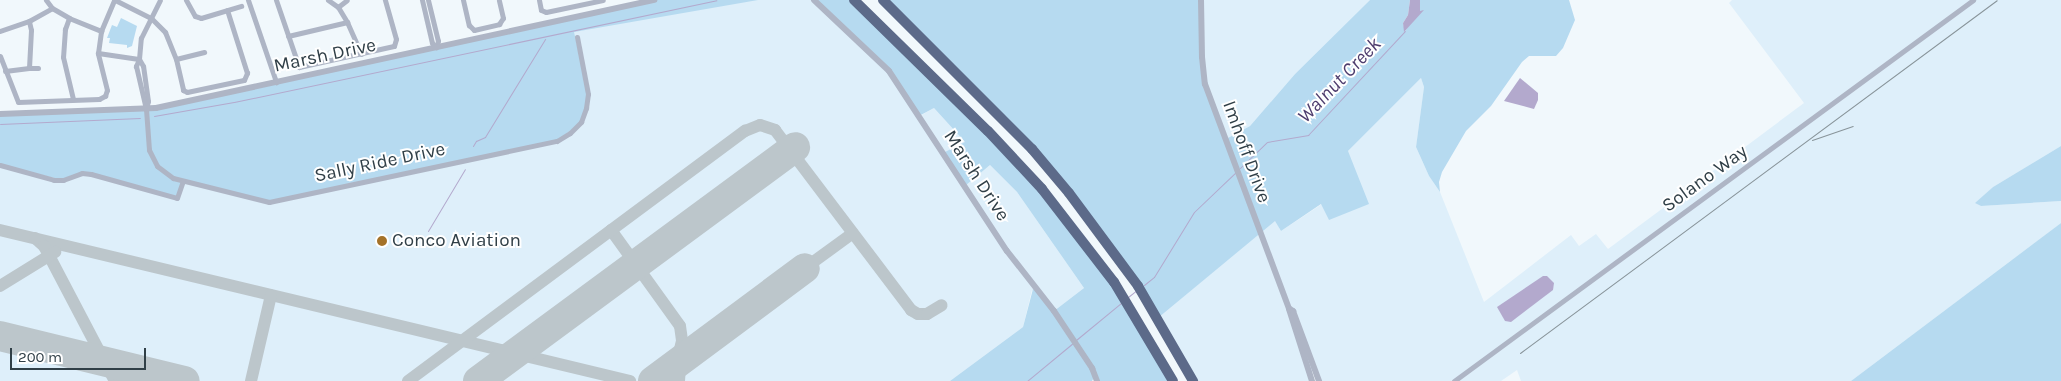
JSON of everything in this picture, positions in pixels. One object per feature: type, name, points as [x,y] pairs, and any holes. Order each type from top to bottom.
[{"type":"highway","points":[[854,0],[1009,152],[1063,214],[1101,264],[1149,337],[1173,381]]},
{"type":"highway","points":[[882,0],[1032,150],[1069,193],[1115,253],[1163,327],[1193,381]]},
{"type":"street","points":[[46,0],[52,8],[69,18],[101,31]]},
{"type":"street","points":[[0,56],[18,102],[99,99],[105,96],[106,90],[98,53],[101,31],[115,0],[152,18],[165,32],[176,59],[183,90],[187,92],[244,80],[247,73],[227,10]]},
{"type":"street","points":[[98,53],[139,58],[141,38],[160,0]]},
{"type":"street","points":[[186,0],[195,16],[201,18],[242,6]]},
{"type":"street","points":[[248,0],[276,82]]},
{"type":"street","points":[[276,0],[299,67],[392,47],[396,43],[391,14],[385,0]]},
{"type":"street","points":[[328,0],[338,6],[361,54]]},
{"type":"street","points":[[338,6],[347,0]]},
{"type":"street","points":[[422,0],[432,43],[436,47]]},
{"type":"street","points":[[428,0],[438,40],[436,47]]},
{"type":"street","points":[[463,0],[469,25],[474,30],[500,24],[503,18],[499,0]]},
{"type":"street","points":[[539,0],[541,10],[546,12],[603,0]]},
{"type":"street","name":"Marsh Drive","points":[[0,114],[146,109],[654,0]]},
{"type":"street","name":"Marsh Drive","points":[[814,0],[889,71],[1007,251],[1044,296],[1092,368],[1098,381]]},
{"type":"street","name":"Imhoff Drive","points":[[1201,0],[1202,58],[1206,84],[1289,308],[1312,381]]},
{"type":"street","name":"Solano Way","points":[[1454,381],[1974,0]]},
{"type":"street","points":[[0,31],[29,21],[52,8]]},
{"type":"street","points":[[69,18],[65,29],[63,57],[73,99]]},
{"type":"street","points":[[29,21],[31,30],[30,68]]},
{"type":"street","points":[[288,36],[347,22]]},
{"type":"street","name":"Sally Ride Drive","points":[[139,58],[143,66],[148,101],[146,109],[148,143],[152,157],[165,174],[183,181],[269,202],[557,141],[570,134],[581,122],[586,108],[588,94],[577,37]]},
{"type":"street","points":[[176,59],[204,52]]},
{"type":"street","points":[[5,71],[38,68]]},
{"type":"street","points":[[0,165],[59,181],[77,174],[91,174],[177,198],[183,181]]},
{"type":"street","name":"Imhoff Drive","points":[[1289,308],[1293,311],[1320,381]]},
{"type":"shaded area","points":[[654,0],[814,0],[874,55],[920,116],[934,108],[965,142],[965,186],[990,165],[1017,192],[1084,288],[1054,311],[1032,290],[1023,327],[950,381],[0,381],[0,165],[77,174],[183,181]]},
{"type":"shaded area","points":[[654,0],[758,0],[574,32],[588,94],[581,122],[557,141],[269,202],[183,181],[177,198],[82,173],[63,180],[0,165],[0,114],[146,109]]},
{"type":"shaded area","points":[[814,0],[854,0],[1027,172],[1101,264],[1173,381],[1097,381],[1095,376],[1092,381],[950,381],[1023,327],[1033,289],[1044,297],[1054,311],[1084,288],[1017,192],[990,165],[965,186],[943,153],[965,142],[934,108],[919,116],[900,85]]},
{"type":"shaded area","points":[[883,0],[1201,0],[1205,84],[1226,139],[1250,126],[1295,74],[1370,0],[1410,0],[1408,15],[1403,23],[1405,31],[1420,11],[1420,0],[1569,0],[1575,20],[1563,48],[1556,56],[1529,56],[1522,62],[1491,106],[1466,131],[1442,172],[1439,182],[1440,192],[1429,176],[1416,147],[1424,87],[1421,78],[1348,151],[1369,204],[1329,220],[1321,204],[1281,231],[1275,221],[1158,318],[1069,193]]},
{"type":"shaded area","points":[[1201,0],[1370,0],[1295,74],[1250,126],[1226,139],[1205,84]]},
{"type":"shaded area","points":[[1410,0],[1420,0],[1420,11],[1424,10],[1404,32],[1403,23],[1408,15]]},
{"type":"shaded area","points":[[1732,0],[2061,0],[2061,146],[1993,187],[1976,203],[1981,206],[2061,201],[2061,223],[1851,381],[1521,381],[1517,370],[1501,381],[1319,381],[1312,362],[1312,381],[1193,381],[1158,318],[1275,220],[1281,231],[1322,204],[1348,151],[1421,78],[1424,87],[1416,147],[1429,176],[1440,192],[1484,302],[1571,235],[1579,246],[1596,234],[1608,249],[1804,103],[1729,3]]},
{"type":"shaded area","points":[[121,18],[137,26],[132,46],[127,48],[127,45],[109,43],[110,38],[107,38],[112,25],[117,27]]},
{"type":"shaded area","points":[[1520,78],[1538,93],[1538,100],[1534,109],[1504,101]]},
{"type":"shaded area","points":[[2061,146],[2061,201],[1981,206],[1975,203],[1993,187]]},
{"type":"shaded area","points":[[2061,223],[2061,381],[1851,381]]},
{"type":"shaded area","points":[[1543,276],[1547,276],[1554,283],[1553,290],[1511,322],[1505,321],[1497,307]]},
{"type":"waterway","points":[[154,116],[234,102],[716,0]]},
{"type":"waterway","name":"Walnut Creek","points":[[1240,168],[1267,142],[1308,135],[1405,31]]},
{"type":"waterway","points":[[473,146],[476,141],[485,137],[545,39]]},
{"type":"waterway","points":[[0,124],[140,118]]},
{"type":"waterway","points":[[428,231],[465,169]]},
{"type":"waterway","name":"Walnut Creek","points":[[1144,285],[1154,277],[1194,212],[1235,173]]},
{"type":"waterway","name":"Walnut Creek","points":[[1128,297],[1137,290]]},
{"type":"waterway","name":"Walnut Creek","points":[[1076,340],[1121,303]]},
{"type":"waterway","name":"Walnut Creek","points":[[1027,381],[1073,343]]},
{"type":"taxiway","points":[[408,381],[745,131],[760,125],[775,130],[911,310],[918,314],[927,314],[942,305]]},
{"type":"taxiway","points":[[0,230],[630,381]]},
{"type":"taxiway","points":[[611,230],[680,326],[682,341],[679,353],[665,371]]},
{"type":"taxiway","points":[[805,268],[853,233]]},
{"type":"taxiway","points":[[35,238],[44,246],[115,381]]},
{"type":"taxiway","points":[[0,286],[55,252]]},
{"type":"taxiway","points":[[251,381],[271,295]]},
{"type":"taxiway","points":[[679,381],[680,365],[686,356]]},
{"type":"runway","points":[[478,381],[795,147]]},
{"type":"runway","points":[[653,381],[805,268]]},
{"type":"runway","points":[[0,336],[185,381]]},
{"type":"railway","points":[[1520,353],[1997,0]]},
{"type":"railway","points":[[1812,140],[1853,126]]},
{"type":"place","name":"Conco Aviation","points":[[382,241]]}]
